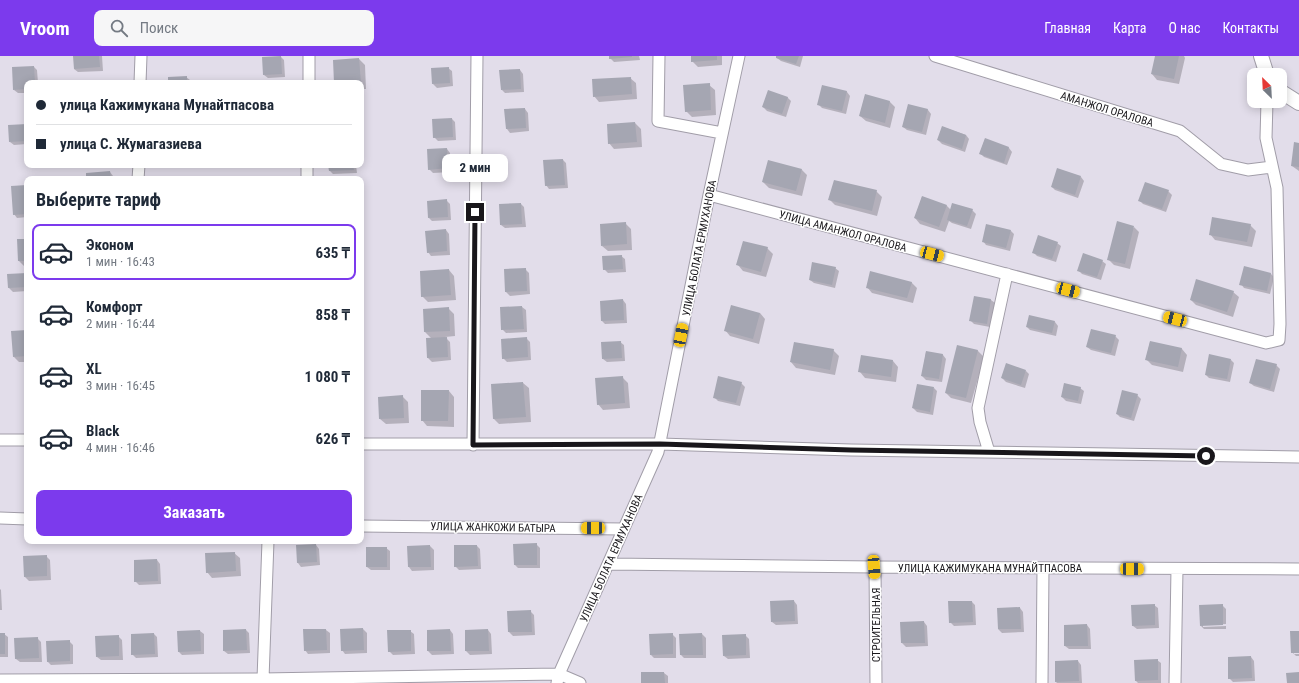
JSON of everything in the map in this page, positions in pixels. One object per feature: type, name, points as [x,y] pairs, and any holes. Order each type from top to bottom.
[{"type":"street","points":[[140,80],[141,56]]},
{"type":"street","points":[[309,56],[309,80]]},
{"type":"street","points":[[473,445],[477,56]]},
{"type":"street","points":[[659,56],[658,121],[722,133]]},
{"type":"street","name":"УЛИЦА БОЛАТА ЕРМУХАНОВА","points":[[558,679],[658,452],[709,195],[739,56]]},
{"type":"street","name":"АМАНЖОЛ ОРАЛОВА","points":[[935,56],[1180,131],[1221,164],[1248,170],[1272,167]]},
{"type":"street","points":[[1261,56],[1265,68]]},
{"type":"street","points":[[1287,95],[1299,103]]},
{"type":"street","points":[[1267,108],[1266,138],[1272,167]]},
{"type":"street","name":"УЛИЦА АМАНЖОЛ ОРАЛОВА","points":[[709,195],[1266,343],[1279,340],[1280,324],[1277,188],[1272,167]]},
{"type":"street","points":[[989,452],[980,422],[978,408],[1007,274]]},
{"type":"street","points":[[0,440],[24,440]]},
{"type":"street","points":[[364,444],[660,444],[851,450],[1299,457]]},
{"type":"street","points":[[0,518],[24,519]]},
{"type":"street","name":"УЛИЦА ЖАНКОЖИ БАТЫРА","points":[[364,526],[624,529]]},
{"type":"street","points":[[263,680],[268,544]]},
{"type":"street","name":"УЛИЦА КАЖИМУКАНА МУНАЙТПАСОВА","points":[[609,564],[1299,569]]},
{"type":"street","name":"СТРОИТЕЛЬНАЯ","points":[[874,567],[876,683]]},
{"type":"street","points":[[1042,683],[1043,568]]},
{"type":"street","points":[[1176,683],[1177,569]]},
{"type":"street","points":[[0,680],[230,681],[558,679],[580,683]]},
{"type":"building","points":[[73,56],[99,56],[100,67],[74,69]]},
{"type":"building","points":[[281,56],[282,74],[263,75],[262,57]]},
{"type":"building","points":[[609,56],[632,56],[632,57],[609,59]]},
{"type":"building","points":[[691,56],[717,56],[717,60],[691,62]]},
{"type":"building","points":[[776,56],[799,56],[796,64],[776,58]]},
{"type":"building","points":[[1155,56],[1179,56],[1174,79],[1151,74]]},
{"type":"building","points":[[359,58],[361,80],[334,80],[333,60]]},
{"type":"building","points":[[34,66],[35,80],[24,80],[24,89],[13,90],[12,67]]},
{"type":"building","points":[[449,67],[450,83],[432,84],[431,68]]},
{"type":"building","points":[[520,69],[521,89],[501,90],[499,70]]},
{"type":"building","points":[[187,76],[187,80],[168,80],[168,77]]},
{"type":"building","points":[[631,77],[632,94],[593,97],[592,79]]},
{"type":"building","points":[[710,83],[711,110],[685,112],[683,85]]},
{"type":"building","points":[[822,85],[847,91],[842,111],[817,105]]},
{"type":"building","points":[[768,90],[788,97],[782,114],[762,107]]},
{"type":"building","points":[[865,94],[890,101],[885,123],[859,116]]},
{"type":"building","points":[[908,104],[928,109],[922,132],[902,127]]},
{"type":"building","points":[[525,108],[526,128],[506,129],[504,109]]},
{"type":"building","points":[[452,118],[453,137],[433,138],[432,119]]},
{"type":"building","points":[[635,122],[637,142],[608,144],[607,124]]},
{"type":"building","points":[[24,124],[24,141],[9,142],[8,125]]},
{"type":"building","points":[[942,126],[966,135],[962,149],[937,140]]},
{"type":"building","points":[[985,138],[1009,147],[1004,163],[979,154]]},
{"type":"building","points":[[1294,142],[1299,143],[1299,167],[1291,166]]},
{"type":"building","points":[[447,148],[448,168],[428,170],[427,149]]},
{"type":"building","points":[[563,159],[565,185],[545,186],[543,160]]},
{"type":"building","points":[[768,160],[802,169],[796,191],[762,182]]},
{"type":"building","points":[[328,168],[354,168],[354,170],[329,171]]},
{"type":"building","points":[[1057,168],[1081,176],[1075,195],[1051,187]]},
{"type":"building","points":[[110,171],[111,176],[86,176],[86,173]]},
{"type":"building","points":[[834,180],[877,190],[872,211],[828,200]]},
{"type":"building","points":[[1145,182],[1169,190],[1162,209],[1138,201]]},
{"type":"building","points":[[24,185],[24,214],[13,215],[11,186]]},
{"type":"building","points":[[922,196],[947,205],[939,227],[914,218]]},
{"type":"building","points":[[447,199],[448,217],[428,218],[427,201]]},
{"type":"building","points":[[521,203],[522,224],[500,225],[499,204]]},
{"type":"building","points":[[952,203],[973,209],[967,226],[947,220]]},
{"type":"building","points":[[1212,217],[1251,224],[1247,242],[1209,235]]},
{"type":"building","points":[[1117,221],[1134,226],[1125,264],[1107,260]]},
{"type":"building","points":[[626,222],[627,244],[601,246],[600,224]]},
{"type":"building","points":[[986,224],[1011,230],[1006,248],[982,242]]},
{"type":"building","points":[[446,229],[447,251],[427,253],[425,231]]},
{"type":"building","points":[[1038,235],[1058,242],[1052,259],[1032,253]]},
{"type":"building","points":[[17,239],[24,239],[24,261],[18,261]]},
{"type":"building","points":[[743,241],[768,247],[761,272],[736,265]]},
{"type":"building","points":[[1083,253],[1103,260],[1097,277],[1077,271]]},
{"type":"building","points":[[622,255],[623,269],[603,270],[602,256]]},
{"type":"building","points":[[812,262],[836,267],[832,285],[809,280]]},
{"type":"building","points":[[1244,266],[1271,273],[1267,291],[1239,285]]},
{"type":"building","points":[[526,268],[527,291],[505,292],[504,269]]},
{"type":"building","points":[[449,269],[451,295],[421,297],[420,271]]},
{"type":"building","points":[[870,271],[912,282],[907,298],[866,288]]},
{"type":"building","points":[[24,273],[24,287],[8,288],[7,274]]},
{"type":"building","points":[[1196,279],[1234,291],[1227,312],[1190,300]]},
{"type":"building","points":[[974,296],[991,299],[987,324],[969,321]]},
{"type":"building","points":[[623,299],[624,320],[601,321],[600,301]]},
{"type":"building","points":[[731,305],[760,313],[753,339],[724,331]]},
{"type":"building","points":[[522,306],[524,329],[501,330],[500,307]]},
{"type":"building","points":[[449,307],[450,331],[424,332],[423,309]]},
{"type":"building","points":[[1029,315],[1055,321],[1052,333],[1026,327]]},
{"type":"building","points":[[1091,329],[1116,335],[1111,353],[1086,347]]},
{"type":"building","points":[[24,330],[24,356],[13,357],[11,331]]},
{"type":"building","points":[[447,337],[448,357],[427,358],[426,338]]},
{"type":"building","points":[[527,337],[528,357],[502,359],[501,339]]},
{"type":"building","points":[[621,341],[622,358],[602,359],[601,342]]},
{"type":"building","points":[[1150,341],[1182,348],[1178,367],[1145,360]]},
{"type":"building","points":[[794,342],[834,349],[830,370],[790,362]]},
{"type":"building","points":[[957,345],[978,350],[966,398],[945,393]]},
{"type":"building","points":[[926,351],[943,354],[939,379],[921,376]]},
{"type":"building","points":[[1209,354],[1231,359],[1227,379],[1205,375]]},
{"type":"building","points":[[861,355],[893,360],[891,377],[858,372]]},
{"type":"building","points":[[1256,359],[1277,364],[1270,389],[1249,383]]},
{"type":"building","points":[[1006,363],[1026,370],[1021,385],[1001,378]]},
{"type":"building","points":[[623,376],[625,403],[597,405],[595,378]]},
{"type":"building","points":[[718,376],[742,382],[736,403],[713,398]]},
{"type":"building","points":[[523,382],[526,417],[493,419],[491,384]]},
{"type":"building","points":[[1064,383],[1081,387],[1078,401],[1061,397]]},
{"type":"building","points":[[917,384],[934,387],[930,412],[912,408]]},
{"type":"building","points":[[421,390],[449,390],[448,421],[421,421]]},
{"type":"building","points":[[1122,390],[1138,394],[1131,418],[1116,414]]},
{"type":"building","points":[[403,395],[404,418],[379,419],[378,397]]},
{"type":"building","points":[[537,543],[537,565],[514,565],[513,544]]},
{"type":"building","points":[[316,544],[317,562],[297,563],[296,545]]},
{"type":"building","points":[[430,545],[431,567],[408,567],[407,546]]},
{"type":"building","points":[[454,545],[477,545],[478,566],[454,567]]},
{"type":"building","points":[[366,547],[387,547],[387,567],[366,567]]},
{"type":"building","points":[[235,552],[236,571],[206,573],[205,553]]},
{"type":"building","points":[[47,555],[47,576],[24,577],[23,556]]},
{"type":"building","points":[[157,559],[158,581],[134,582],[134,560]]},
{"type":"building","points":[[794,600],[795,621],[771,622],[770,601]]},
{"type":"building","points":[[948,601],[972,601],[973,622],[949,623]]},
{"type":"building","points":[[1155,604],[1155,625],[1132,626],[1131,605]]},
{"type":"building","points":[[1223,604],[1223,625],[1200,626],[1199,605]]},
{"type":"building","points":[[1020,607],[1021,629],[998,629],[997,608]]},
{"type":"building","points":[[531,610],[532,632],[508,632],[507,611]]},
{"type":"building","points":[[924,621],[925,643],[901,643],[900,622]]},
{"type":"building","points":[[1087,624],[1088,646],[1064,646],[1064,625]]},
{"type":"building","points":[[363,628],[364,650],[341,651],[340,629]]},
{"type":"building","points":[[246,629],[247,650],[223,651],[223,630]]},
{"type":"building","points":[[303,629],[326,629],[327,650],[304,651]]},
{"type":"building","points":[[450,629],[451,651],[427,651],[427,630]]},
{"type":"building","points":[[488,629],[489,651],[465,651],[465,630]]},
{"type":"building","points":[[200,630],[201,651],[178,652],[177,631]]},
{"type":"building","points":[[387,630],[411,630],[411,651],[388,652]]},
{"type":"building","points":[[1290,631],[1299,631],[1299,653],[1291,653]]},
{"type":"building","points":[[0,633],[5,633],[5,654],[0,654]]},
{"type":"building","points":[[154,633],[155,654],[131,655],[131,634]]},
{"type":"building","points":[[673,633],[673,654],[650,655],[649,634]]},
{"type":"building","points":[[702,633],[703,655],[680,655],[679,634]]},
{"type":"building","points":[[746,634],[746,655],[723,656],[722,635]]},
{"type":"building","points":[[119,635],[119,656],[96,657],[95,636]]},
{"type":"building","points":[[38,637],[39,658],[15,659],[14,638]]},
{"type":"building","points":[[70,640],[70,661],[47,662],[46,641]]},
{"type":"building","points":[[1251,656],[1252,678],[1228,679],[1228,657]]},
{"type":"building","points":[[1158,659],[1158,680],[1135,681],[1134,660]]},
{"type":"building","points":[[1078,660],[1079,681],[1055,682],[1055,661]]},
{"type":"building","points":[[641,672],[664,672],[665,683],[641,683]]},
{"type":"building","points":[[1299,672],[1299,683],[1287,683],[1286,673]]},
{"type":"route","points":[[475,212],[473,445],[660,444],[851,450],[1206,456]]}]
